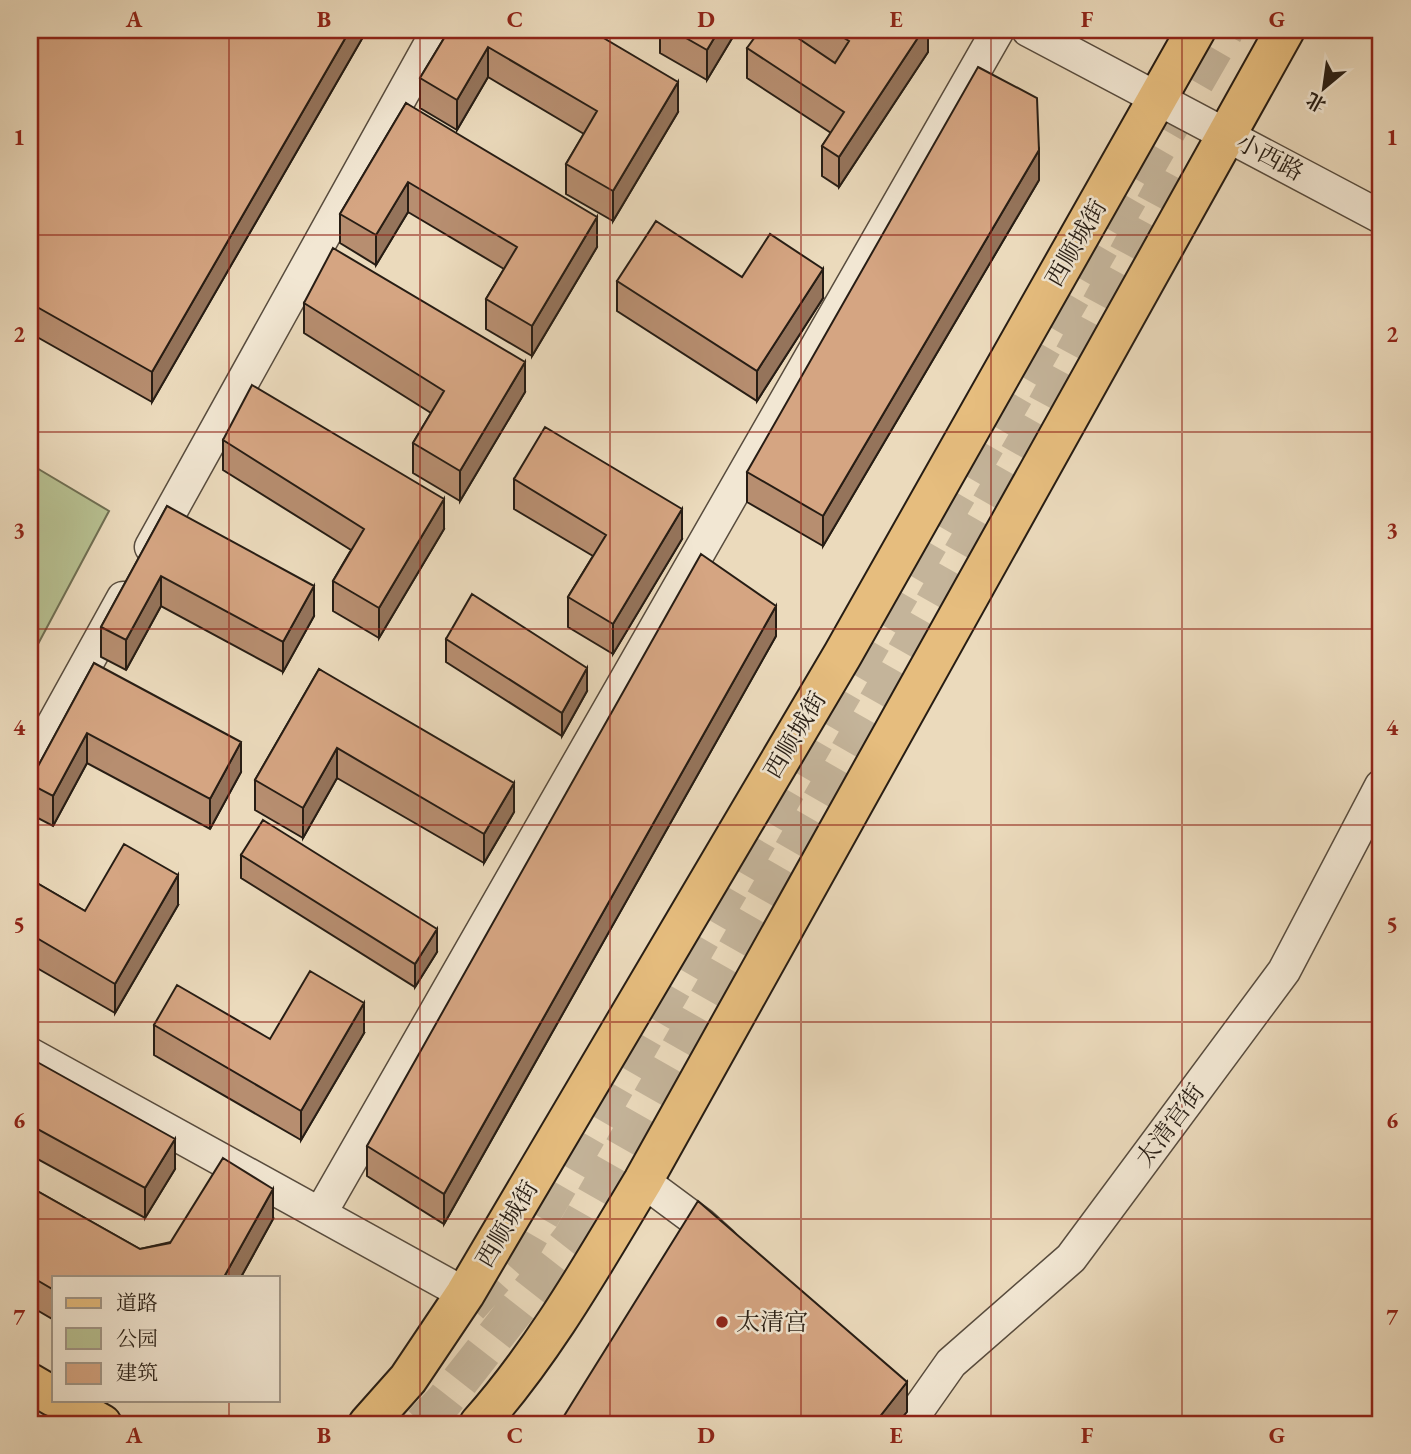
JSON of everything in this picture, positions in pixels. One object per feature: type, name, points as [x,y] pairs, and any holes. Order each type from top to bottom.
[{"type":"main road","name":"西顺城街","points":[[368,1424],[408,1379],[465,1294],[843,654],[1196,30]]},
{"type":"main road","points":[[479,1424],[497,1404],[575,1294],[643,1181],[1285,30]]},
{"type":"main road","points":[[30,1383],[52,1396]]},
{"type":"main road","points":[[64,1402],[102,1424]]},
{"type":"street","points":[[30,766],[438,30]]},
{"type":"street","points":[[320,1214],[998,30]]},
{"type":"street","name":"小西路","points":[[1028,30],[1381,217]]},
{"type":"street","name":"太清宫街","points":[[914,1422],[951,1363],[1071,1258],[1268,993],[1284,971],[1381,786]]},
{"type":"street","points":[[30,1054],[465,1294]]},
{"type":"street","points":[[643,1181],[701,1224],[742,1262]]},
{"type":"street","points":[[886,1394],[914,1422]]},
{"type":"green space","points":[[30,464],[109,511],[30,659]]},
{"type":"building","points":[[30,30],[350,30],[152,372],[30,303]]},
{"type":"building","points":[[449,30],[590,30],[678,82],[613,191],[566,164],[597,111],[488,47],[457,100],[420,78]]},
{"type":"building","points":[[672,30],[719,30],[707,50]]},
{"type":"building","points":[[760,30],[786,30],[835,63],[849,41],[831,30],[923,30],[839,157],[822,146],[844,112],[747,48]]},
{"type":"building","points":[[978,67],[1037,98],[1039,150],[823,516],[747,472]]},
{"type":"building","points":[[406,103],[597,217],[532,326],[486,299],[517,247],[408,182],[376,235],[340,214]]},
{"type":"building","points":[[656,221],[742,277],[770,234],[823,269],[757,371],[617,281]]},
{"type":"building","points":[[333,248],[525,362],[460,471],[413,443],[444,391],[304,303]]},
{"type":"building","points":[[252,385],[444,499],[379,608],[333,581],[364,529],[223,440]]},
{"type":"building","points":[[545,427],[682,509],[613,624],[568,597],[606,535],[514,479]]},
{"type":"building","points":[[167,506],[314,586],[283,642],[161,576],[126,640],[101,627]]},
{"type":"building","points":[[701,554],[776,606],[444,1194],[367,1146]]},
{"type":"building","points":[[472,594],[587,668],[562,713],[446,639]]},
{"type":"building","points":[[94,663],[241,742],[210,799],[87,733],[53,796],[30,784]]},
{"type":"building","points":[[319,669],[514,783],[484,834],[337,748],[303,808],[255,780]]},
{"type":"building","points":[[263,820],[437,929],[415,964],[241,855]]},
{"type":"building","points":[[124,844],[178,875],[115,984],[30,934],[30,879],[85,911]]},
{"type":"building","points":[[310,971],[364,1003],[301,1111],[154,1025],[177,985],[270,1039]]},
{"type":"building","points":[[30,1058],[175,1139],[145,1188],[30,1125]]},
{"type":"building","points":[[223,1158],[273,1189],[225,1276],[52,1276],[52,1289],[30,1276],[30,1187],[140,1249],[170,1243]]},
{"type":"building","name":"太清宫","points":[[698,1201],[907,1382],[874,1424],[559,1424]]},
{"type":"tunnel","points":[[469,1306],[525,1243],[1225,30]]},
{"type":"tunnel","points":[[422,1424],[445,1400],[572,1238],[1039,419],[1171,174]]},
{"type":"place","name":"太清宫","points":[[722,1322]]}]
